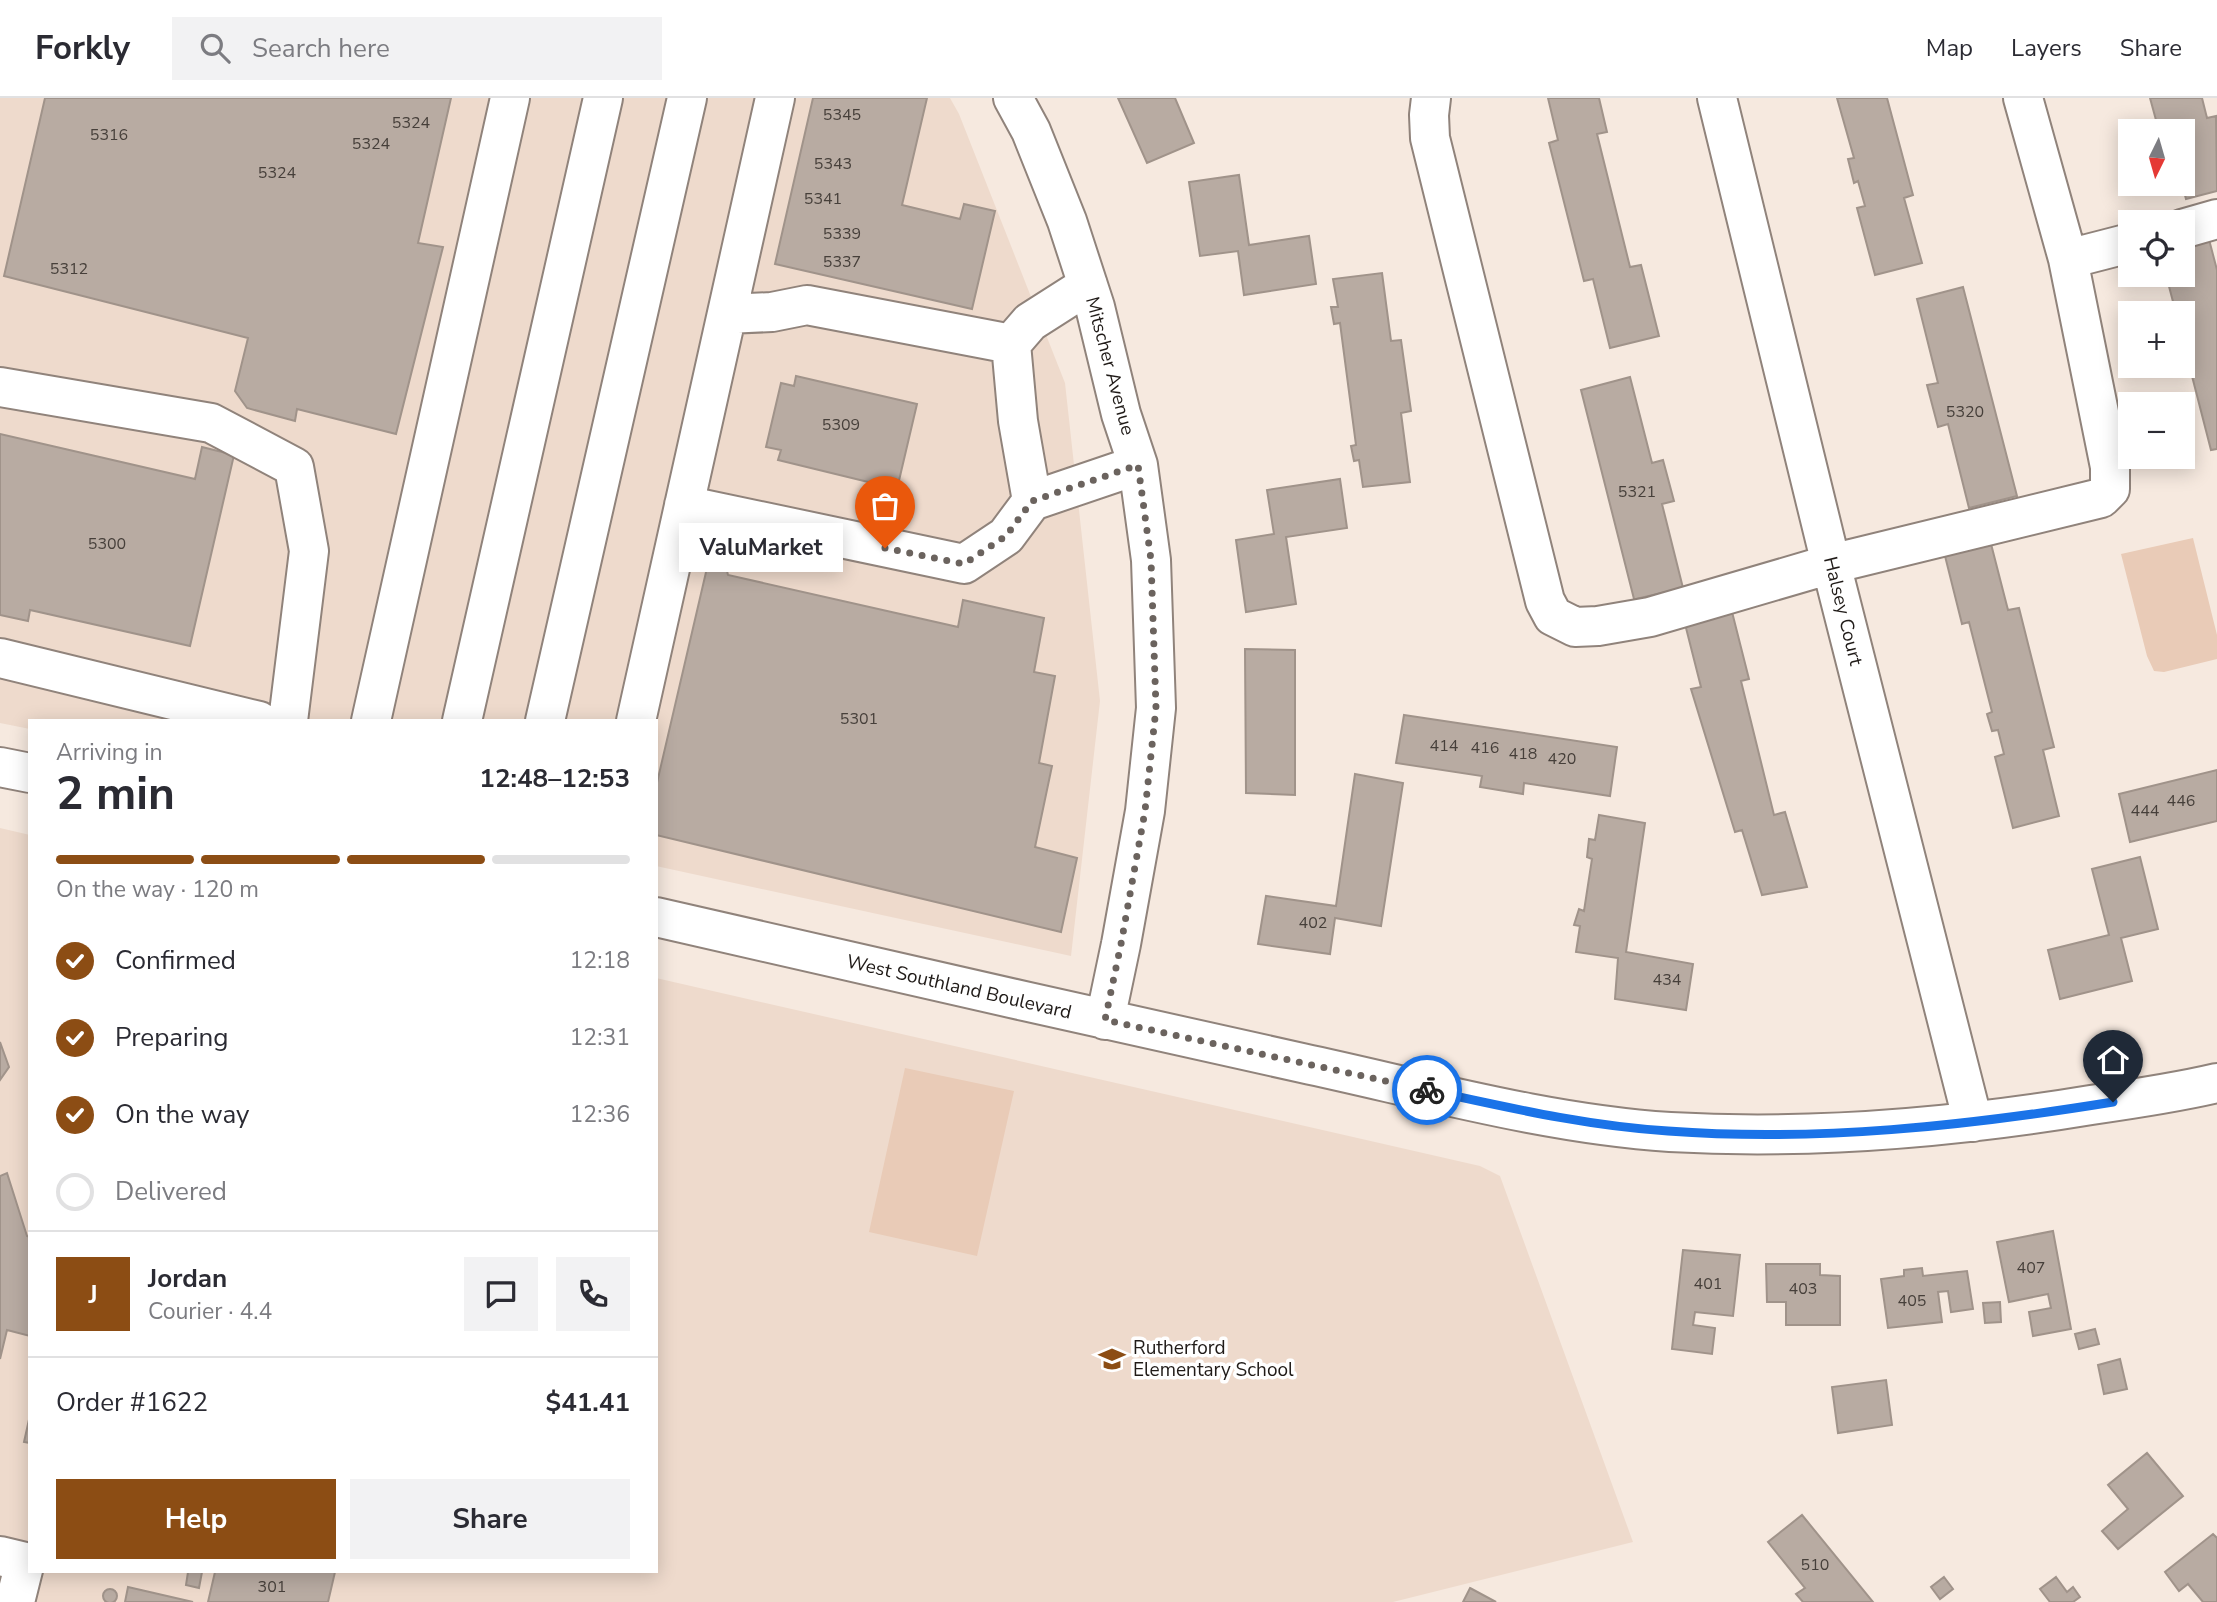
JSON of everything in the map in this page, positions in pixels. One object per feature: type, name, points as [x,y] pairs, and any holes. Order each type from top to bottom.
[{"type":"street","points":[[371,719],[510,98]]},
{"type":"street","points":[[462,719],[603,98]]},
{"type":"street","points":[[545,719],[687,98]]},
{"type":"street","points":[[636,719],[775,98]]},
{"type":"street","name":"Mitscher Avenue","points":[[1013,98],[1031,131],[1068,221],[1088,285],[1121,414],[1138,465],[1151,560],[1156,708],[1145,811],[1105,1020]]},
{"type":"street","points":[[1431,98],[1430,138],[1545,601],[1553,616],[1575,627],[1650,617],[1831,564],[2101,498],[2110,489],[2110,467],[2068,259],[2023,98]]},
{"type":"street","name":"Halsey Court","points":[[1717,98],[1831,564],[1973,1122]]},
{"type":"street","points":[[2195,225],[2217,219]]},
{"type":"street","points":[[2068,259],[2118,246]]},
{"type":"street","points":[[1032,501],[1018,421],[1011,344],[1030,322],[1088,285]]},
{"type":"street","points":[[727,314],[772,312],[807,305],[1011,344]]},
{"type":"street","points":[[0,387],[211,423],[295,467],[309,551],[288,719]]},
{"type":"street","points":[[684,506],[964,564],[1006,536],[1032,501],[1138,465]]},
{"type":"street","points":[[0,658],[251,719]]},
{"type":"street","points":[[0,767],[28,774]]},
{"type":"street","name":"West Southland Boulevard","points":[[658,917],[1105,1020],[1497,1105],[1603,1125],[1771,1136],[1882,1132],[2075,1108],[2217,1083]]},
{"type":"street","points":[[15,1602],[18,1560]]},
{"type":"shaded area","points":[[0,98],[950,98],[959,114],[1065,383],[1100,701],[1071,956],[658,866],[658,719],[28,719],[28,729],[0,723]]},
{"type":"shaded area","points":[[2193,538],[2217,635],[2217,659],[2164,672],[2154,671],[2147,656],[2121,554]]},
{"type":"shaded area","name":"Rutherford Elementary School","points":[[0,828],[28,835],[28,1573],[658,1573],[658,978],[1480,1166],[1500,1176],[1633,1542],[1393,1602],[0,1602]]},
{"type":"shaded area","points":[[905,1068],[1014,1091],[977,1256],[869,1232]]},
{"type":"building","points":[[45,98],[451,98],[418,243],[443,247],[396,434],[297,409],[295,421],[247,408],[235,391],[248,338],[4,276]]},
{"type":"building","points":[[813,98],[927,98],[902,205],[960,219],[964,204],[995,211],[972,309],[775,264]]},
{"type":"building","points":[[1118,98],[1175,98],[1194,143],[1147,163]]},
{"type":"building","points":[[1548,98],[1599,98],[1607,132],[1597,134],[1630,267],[1641,265],[1659,336],[1610,348],[1593,279],[1584,281],[1549,143],[1558,140]]},
{"type":"building","points":[[1837,98],[1887,98],[1913,195],[1904,198],[1922,263],[1875,275],[1857,208],[1865,206],[1858,181],[1854,183],[1848,159],[1854,158]]},
{"type":"building","points":[[2150,98],[2202,98],[2207,118],[2216,116],[2217,191],[2186,199],[2185,196],[2195,196],[2195,119],[2156,119]]},
{"type":"building","points":[[1239,175],[1249,245],[1309,236],[1316,284],[1244,295],[1238,251],[1200,256],[1189,182]]},
{"type":"building","points":[[2206,228],[2217,270],[2217,449],[2211,450],[2193,378],[2195,378],[2195,301],[2173,301],[2169,287],[2195,287],[2195,231]]},
{"type":"building","points":[[1382,273],[1391,341],[1401,340],[1411,411],[1401,413],[1410,482],[1363,487],[1359,460],[1354,461],[1351,446],[1356,445],[1340,323],[1334,324],[1331,307],[1338,307],[1333,279]]},
{"type":"building","points":[[1963,287],[2017,496],[1969,508],[1948,424],[1938,427],[1927,385],[1938,383],[1917,299]]},
{"type":"building","points":[[796,376],[917,404],[897,489],[778,460],[781,450],[766,447],[781,383],[794,386]]},
{"type":"building","points":[[1630,377],[1652,463],[1663,460],[1674,501],[1662,504],[1683,588],[1636,599],[1581,390]]},
{"type":"building","points":[[0,434],[195,479],[202,447],[234,455],[190,646],[30,610],[28,621],[0,615]]},
{"type":"building","points":[[1340,479],[1347,528],[1286,537],[1296,604],[1246,612],[1236,540],[1274,534],[1267,490]]},
{"type":"building","points":[[1990,540],[2008,610],[2019,608],[2054,747],[2043,750],[2059,816],[2013,828],[1995,757],[2004,754],[1998,730],[1992,731],[1987,714],[1992,712],[1969,622],[1962,624],[1944,552]]},
{"type":"building","points":[[707,568],[958,627],[963,600],[1044,618],[1034,672],[1055,676],[1039,763],[1052,766],[1035,847],[1077,858],[1061,932],[658,835],[658,778]]},
{"type":"building","points":[[1731,608],[1749,679],[1741,681],[1774,815],[1785,812],[1807,887],[1762,895],[1742,830],[1735,832],[1691,689],[1701,687],[1684,620]]},
{"type":"building","points":[[1245,649],[1295,650],[1295,795],[1246,793]]},
{"type":"building","points":[[1404,715],[1617,747],[1610,796],[1524,783],[1523,794],[1480,787],[1482,776],[1396,763]]},
{"type":"building","points":[[2217,770],[2217,821],[2130,842],[2119,794]]},
{"type":"building","points":[[1355,774],[1403,783],[1381,926],[1335,918],[1330,954],[1258,944],[1266,896],[1336,906]]},
{"type":"building","points":[[1599,815],[1645,823],[1626,952],[1693,964],[1686,1010],[1615,999],[1618,958],[1576,952],[1580,926],[1574,925],[1579,909],[1584,911],[1592,859],[1587,857],[1589,839],[1595,840]]},
{"type":"building","points":[[2140,857],[2158,929],[2121,938],[2132,981],[2060,999],[2048,950],[2109,935],[2092,869]]},
{"type":"building","points":[[0,1042],[9,1067],[0,1080]]},
{"type":"building","points":[[7,1173],[28,1236],[28,1335],[7,1330],[0,1359],[0,1176]]},
{"type":"building","points":[[2053,1231],[2071,1329],[2033,1336],[2029,1312],[2051,1308],[2048,1294],[2009,1302],[1997,1242]]},
{"type":"building","points":[[1683,1250],[1740,1255],[1733,1316],[1695,1312],[1693,1325],[1715,1328],[1712,1354],[1672,1349]]},
{"type":"building","points":[[1766,1264],[1820,1264],[1820,1275],[1840,1276],[1840,1325],[1786,1325],[1786,1302],[1767,1302]]},
{"type":"building","points":[[1922,1268],[1923,1276],[1967,1271],[1973,1309],[1951,1312],[1948,1291],[1938,1292],[1942,1322],[1888,1328],[1881,1279],[1904,1276],[1904,1270]]},
{"type":"building","points":[[2000,1302],[2001,1322],[1985,1323],[1983,1303]]},
{"type":"building","points":[[2095,1329],[2099,1344],[2079,1349],[2075,1334]]},
{"type":"building","points":[[2120,1359],[2127,1389],[2104,1394],[2098,1365]]},
{"type":"building","points":[[1886,1380],[1892,1425],[1838,1433],[1832,1387]]},
{"type":"building","points":[[28,1424],[28,1443],[24,1442]]},
{"type":"building","points":[[2147,1453],[2183,1496],[2118,1549],[2102,1531],[2128,1509],[2108,1485]]},
{"type":"building","points":[[1802,1515],[1873,1602],[1803,1602],[1796,1594],[1805,1588],[1768,1542]]},
{"type":"building","points":[[2213,1534],[2217,1538],[2217,1602],[2203,1602],[2188,1584],[2179,1591],[2165,1572]]},
{"type":"building","points":[[188,1573],[202,1573],[199,1588],[186,1585]]},
{"type":"building","points":[[215,1573],[335,1573],[328,1602],[208,1602]]},
{"type":"building","points":[[1944,1577],[1953,1589],[1940,1599],[1931,1587]]},
{"type":"building","points":[[2056,1577],[2067,1592],[2073,1587],[2080,1597],[2073,1602],[2050,1602],[2040,1589]]},
{"type":"building","points":[[128,1587],[193,1602],[125,1602]]},
{"type":"building","points":[[1470,1588],[1496,1602],[1463,1602]]},
{"type":"building","points":[[110,1589],[115,1591],[115,1601],[110,1603],[105,1601],[103,1596],[105,1591]]},
{"type":"way so far","points":[[885,548],[964,564],[1006,536],[1032,501],[1138,465],[1151,560],[1156,708],[1145,811],[1105,1020],[1427,1090]]},
{"type":"place","name":"ValuMarket","points":[[885,548]]},
{"type":"place","name":"Rutherford Elementary School","points":[[1112,1359]]},
{"type":"route","points":[[1427,1090],[1603,1125],[1771,1136],[1882,1132],[2113,1102]]}]
